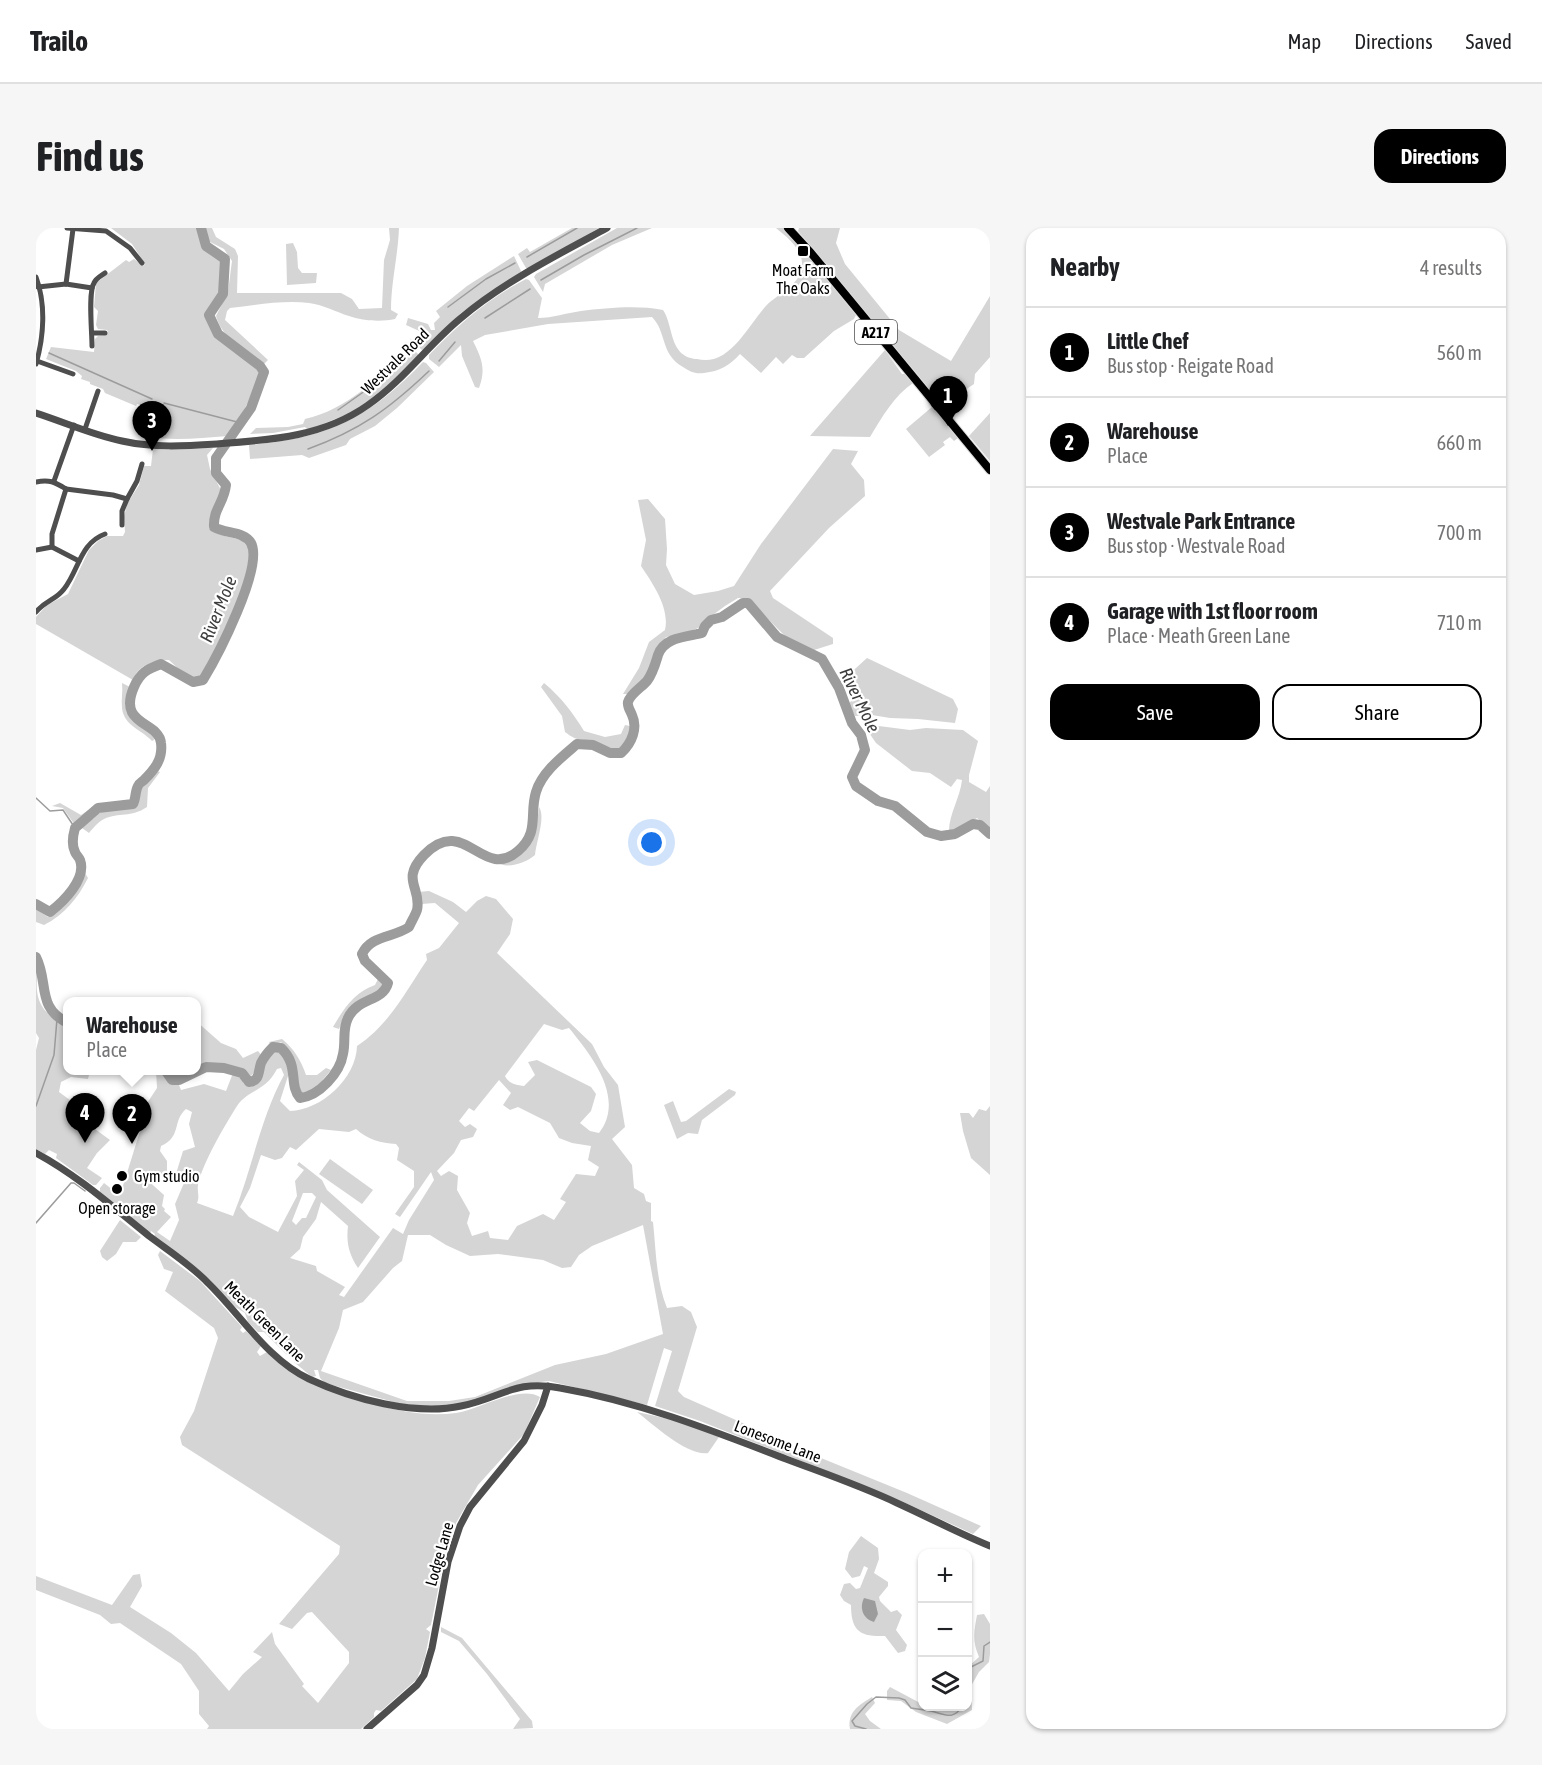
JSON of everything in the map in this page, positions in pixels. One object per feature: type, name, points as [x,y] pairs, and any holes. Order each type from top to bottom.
[{"type":"main road","name":"A217","points":[[788,228],[990,470]]},
{"type":"street","name":"Westvale Road","points":[[36,413],[116,440],[169,446],[247,442],[314,432],[362,409],[395,383],[445,331],[499,289],[607,228]]},
{"type":"street","points":[[66,284],[70,229],[106,231],[117,237],[142,263]]},
{"type":"street","points":[[128,259],[135,254]]},
{"type":"street","points":[[92,346],[90,305],[92,288],[94,282],[105,273]]},
{"type":"street","points":[[36,277],[43,327],[37,362],[73,374]]},
{"type":"street","points":[[38,287],[66,284],[92,288]]},
{"type":"street","points":[[92,333],[105,333]]},
{"type":"street","points":[[85,429],[98,391]]},
{"type":"street","points":[[54,481],[74,425]]},
{"type":"street","points":[[122,525],[122,512],[142,464]]},
{"type":"street","points":[[36,482],[54,481],[66,489],[127,499]]},
{"type":"street","points":[[51,547],[52,534],[66,489]]},
{"type":"street","points":[[36,612],[46,601],[59,595],[93,539],[105,534]]},
{"type":"street","points":[[36,550],[51,547],[79,561]]},
{"type":"street","name":"Meath Green Lane","points":[[36,1153],[94,1192],[196,1272],[272,1351],[296,1372],[313,1381],[388,1404],[430,1410],[465,1406],[534,1384],[548,1386]]},
{"type":"street","name":"Lonesome Lane","points":[[548,1386],[651,1409],[691,1422],[895,1502],[990,1546]]},
{"type":"street","name":"Lodge Lane","points":[[367,1729],[417,1685],[424,1674],[429,1661],[448,1562],[459,1526],[470,1507],[524,1441],[542,1405],[548,1386]]},
{"type":"shaded area","points":[[111,228],[197,228],[201,245],[220,259],[224,273],[223,280],[218,294],[206,312],[208,322],[226,346],[259,372],[250,397],[228,436],[178,439],[149,437],[154,408],[137,404],[136,406],[105,393],[103,389],[81,379],[82,376],[76,371],[46,359],[51,347],[94,352],[95,339],[98,336],[107,335],[108,332],[98,329],[96,325],[98,311],[94,307],[96,283],[126,260],[129,262],[134,259],[143,266],[145,264],[132,244]]},
{"type":"shaded area","points":[[204,228],[212,228],[216,237],[235,249],[238,256],[237,293],[341,293],[352,299],[359,309],[382,308],[384,260],[390,240],[389,228],[399,228],[391,310],[398,314],[395,319],[366,320],[354,318],[320,305],[299,302],[230,308],[225,320],[268,360],[264,364],[229,338],[219,324],[216,316],[228,292],[232,261],[224,249],[208,241]]},
{"type":"shaded area","points":[[572,228],[599,228],[526,268],[518,254],[527,248],[530,252]]},
{"type":"shaded area","points":[[617,228],[652,228],[612,245],[545,284],[543,292],[534,277],[536,274]]},
{"type":"shaded area","points":[[776,228],[784,228],[803,248],[856,315],[854,319],[834,331],[804,358],[792,355],[783,364],[776,357],[761,373],[740,354],[728,365],[715,371],[693,372],[676,362],[671,356],[660,329],[652,317],[548,324],[485,335],[473,341],[482,364],[479,388],[475,387],[462,356],[461,345],[439,367],[429,359],[429,355],[474,313],[526,279],[542,298],[538,318],[611,308],[663,310],[679,351],[694,359],[708,360],[719,357],[736,343],[765,307],[792,285],[800,274],[802,262],[798,250]]},
{"type":"shaded area","points":[[799,228],[840,228],[836,243],[845,264],[899,330],[951,361],[990,296],[990,357],[975,374],[974,384],[959,394],[946,409],[798,231]]},
{"type":"shaded area","points":[[293,243],[297,252],[298,268],[302,273],[317,273],[316,283],[287,285],[286,244]]},
{"type":"shaded area","points":[[514,256],[522,273],[461,313],[425,349],[422,350],[409,338],[414,341],[426,334],[406,325],[408,318],[428,324],[431,330],[435,330],[434,323],[440,317],[436,311],[467,286]]},
{"type":"shaded area","points":[[406,342],[418,354],[418,357],[380,393],[350,413],[308,430],[305,427],[273,433],[250,434],[256,428],[303,424],[305,419],[320,415],[348,400],[373,381],[408,348],[404,344]]},
{"type":"shaded area","points":[[885,350],[902,374],[905,374],[913,383],[894,401],[870,437],[810,436]]},
{"type":"shaded area","points":[[423,362],[434,372],[397,408],[375,426],[350,439],[346,445],[309,458],[302,455],[250,459],[249,445],[277,442],[324,431],[365,411],[403,382]]},
{"type":"shaded area","points":[[932,407],[958,438],[954,441],[950,437],[943,442],[945,445],[929,457],[906,429]]},
{"type":"shaded area","points":[[990,413],[990,461],[969,436]]},
{"type":"shaded area","points":[[213,448],[207,455],[210,469],[222,492],[210,516],[209,528],[217,534],[248,543],[251,554],[247,579],[213,656],[201,675],[196,679],[181,671],[169,660],[163,660],[143,667],[133,680],[36,624],[36,617],[47,605],[68,594],[89,550],[107,536],[123,536],[127,504],[139,485],[144,466],[151,466],[153,449]]},
{"type":"shaded area","points":[[833,449],[858,451],[851,464],[864,480],[865,496],[829,528],[770,591],[773,598],[833,638],[833,644],[811,651],[786,637],[747,598],[738,598],[706,620],[700,627],[686,634],[666,637],[658,647],[650,674],[629,694],[623,694],[639,668],[649,642],[665,630],[666,622],[659,596],[641,566],[646,540],[638,500],[648,499],[665,519],[666,565],[675,584],[694,595],[718,591],[734,586],[761,544]]},
{"type":"shaded area","points":[[867,658],[953,699],[958,709],[955,723],[872,715],[855,716],[848,704],[855,698],[845,678]]},
{"type":"shaded area","points":[[122,683],[130,687],[126,702],[129,716],[153,735],[154,740],[152,741],[134,727],[123,714]]},
{"type":"shaded area","points":[[544,683],[576,718],[584,731],[605,737],[621,734],[625,725],[630,726],[629,738],[618,749],[577,739],[565,732],[562,716],[541,687]]},
{"type":"shaded area","points":[[863,724],[910,730],[926,728],[963,730],[978,741],[969,782],[986,792],[990,786],[990,828],[977,818],[960,829],[949,831],[962,780],[957,779],[951,787],[930,773],[912,771],[876,743]]},
{"type":"shaded area","points":[[157,771],[160,772],[148,788],[147,807],[136,813],[104,819],[89,833],[82,828],[77,828],[63,808],[52,806],[60,803],[81,815],[96,805],[89,814],[93,819],[104,809],[133,808],[138,804],[140,790]]},
{"type":"shaded area","points":[[539,807],[541,823],[535,855],[517,864],[497,863],[524,850],[536,828]]},
{"type":"shaded area","points":[[85,873],[88,878],[75,899],[64,911],[44,925],[36,922],[36,909],[48,917],[60,910]]},
{"type":"shaded area","points":[[429,891],[453,902],[466,912],[486,896],[496,899],[513,919],[510,934],[497,953],[592,1044],[604,1067],[618,1085],[625,1127],[612,1139],[632,1165],[634,1188],[644,1194],[646,1201],[651,1203],[651,1221],[653,1222],[663,1298],[667,1308],[682,1306],[691,1312],[697,1327],[678,1391],[684,1397],[981,1526],[973,1534],[899,1500],[700,1421],[655,1406],[672,1351],[664,1348],[647,1405],[549,1381],[517,1385],[461,1405],[441,1407],[401,1404],[325,1383],[320,1378],[318,1370],[314,1370],[316,1376],[312,1377],[264,1332],[258,1332],[248,1322],[245,1313],[232,1305],[209,1279],[154,1237],[155,1234],[151,1231],[150,1233],[100,1193],[100,1188],[104,1183],[118,1194],[122,1189],[145,1115],[140,1114],[157,1088],[156,1075],[165,1075],[169,1082],[179,1085],[181,1090],[204,1084],[226,1091],[233,1073],[243,1078],[243,1083],[251,1087],[260,1080],[267,1060],[276,1050],[283,1052],[291,1067],[291,1075],[288,1076],[280,1101],[290,1111],[313,1105],[325,1099],[335,1090],[350,1070],[357,1046],[388,1018],[427,960],[426,954],[439,948],[459,923],[435,903],[421,904],[418,892]],"holes":[[[544,1024],[562,1030],[569,1028],[595,1064],[607,1092],[609,1106],[606,1120],[599,1133],[590,1131],[580,1123],[591,1111],[596,1094],[591,1087],[537,1060],[528,1062],[535,1075],[524,1086],[516,1085],[505,1076]],[[281,1068],[284,1075],[262,1127],[233,1216],[197,1203],[200,1176],[226,1123],[242,1100],[267,1082],[277,1069]],[[499,1080],[511,1093],[503,1105],[510,1110],[518,1107],[550,1123],[559,1138],[591,1146],[588,1160],[599,1167],[595,1176],[576,1174],[560,1199],[566,1202],[554,1220],[543,1214],[517,1226],[508,1240],[490,1238],[488,1231],[472,1236],[467,1223],[470,1213],[457,1190],[458,1176],[449,1171],[441,1176],[437,1171],[454,1153],[461,1140],[473,1137],[477,1129],[470,1124],[465,1127],[459,1121],[469,1108],[474,1111]],[[186,1109],[192,1112],[189,1124],[195,1147],[183,1151],[175,1177],[184,1183],[175,1204],[179,1220],[170,1241],[157,1232],[171,1217],[162,1206],[164,1195],[144,1177],[167,1174],[167,1161],[160,1151],[161,1146],[172,1138]],[[319,1129],[349,1132],[356,1129],[375,1140],[396,1144],[399,1148],[397,1160],[414,1171],[414,1187],[395,1214],[400,1217],[431,1172],[434,1180],[403,1234],[393,1228],[344,1297],[339,1295],[345,1287],[317,1271],[316,1266],[290,1258],[300,1249],[303,1237],[316,1219],[321,1202],[348,1226],[349,1248],[358,1268],[380,1237],[327,1190],[322,1180],[299,1162],[297,1165],[304,1170],[295,1181],[297,1196],[278,1232],[249,1217],[240,1207],[250,1188],[261,1155],[275,1160],[282,1158],[290,1147],[296,1150]],[[303,1193],[312,1193],[316,1197],[306,1218],[302,1218],[296,1225],[292,1221]],[[643,1225],[663,1334],[606,1354],[555,1365],[475,1397],[449,1401],[407,1401],[321,1371],[339,1328],[343,1310],[363,1302],[402,1261],[408,1235],[430,1235],[470,1256],[498,1254],[543,1260],[562,1268],[571,1267],[579,1255],[592,1246]]]},
{"type":"shaded area","points":[[36,962],[37,991],[40,1003],[51,1016],[63,1024],[63,1075],[89,1075],[88,1079],[71,1077],[61,1082],[59,1092],[74,1103],[77,1116],[110,1140],[87,1168],[102,1178],[96,1185],[56,1158],[57,1154],[49,1150],[45,1154],[36,1149],[36,1050],[39,1038],[36,1033]]},
{"type":"shaded area","points":[[378,979],[384,985],[379,993],[359,1001],[346,1015],[339,1029],[333,1027],[351,1002],[362,992],[375,985]]},
{"type":"shaded area","points":[[201,1025],[221,1043],[236,1049],[243,1058],[258,1051],[262,1056],[257,1069],[251,1076],[243,1069],[205,1062],[201,1064]]},
{"type":"shaded area","points":[[282,1039],[297,1055],[306,1075],[317,1075],[326,1068],[331,1070],[316,1088],[305,1093],[299,1091],[296,1071],[290,1054],[281,1042],[271,1045],[269,1042]]},
{"type":"shaded area","points":[[729,1089],[736,1092],[735,1095],[702,1120],[698,1134],[688,1133],[677,1139],[664,1105],[673,1101],[681,1122],[686,1121]]},
{"type":"shaded area","points":[[990,1106],[990,1175],[971,1158],[960,1113],[969,1113],[973,1118],[979,1109],[986,1111]]},
{"type":"shaded area","points":[[330,1159],[373,1190],[362,1204],[319,1174]]},
{"type":"shaded area","points":[[120,1220],[141,1237],[136,1242],[123,1242],[116,1254],[107,1261],[102,1257],[100,1251]]},
{"type":"shaded area","points":[[160,1251],[200,1281],[242,1327],[240,1330],[243,1333],[246,1331],[261,1346],[257,1352],[260,1356],[267,1352],[314,1385],[340,1393],[342,1396],[424,1414],[456,1413],[522,1394],[540,1397],[524,1434],[478,1485],[456,1523],[445,1555],[431,1625],[426,1629],[430,1632],[425,1658],[417,1679],[381,1711],[376,1710],[374,1717],[361,1729],[207,1729],[209,1726],[199,1714],[199,1691],[181,1664],[120,1623],[111,1624],[100,1615],[36,1590],[36,1576],[112,1605],[133,1575],[140,1574],[142,1586],[130,1607],[171,1633],[196,1653],[229,1691],[262,1657],[253,1652],[272,1632],[275,1644],[304,1684],[302,1686],[318,1703],[349,1663],[349,1652],[312,1612],[307,1613],[292,1629],[279,1624],[339,1554],[340,1546],[182,1445],[180,1437],[194,1411],[218,1338],[214,1328],[165,1291],[173,1272],[164,1269],[158,1255]]},
{"type":"shaded area","points":[[637,1412],[678,1421],[719,1437],[708,1453],[690,1450]]},
{"type":"shaded area","points":[[861,1536],[878,1548],[879,1559],[874,1573],[888,1582],[888,1586],[879,1597],[880,1601],[891,1612],[897,1610],[902,1615],[896,1630],[907,1645],[905,1651],[898,1653],[885,1636],[869,1635],[859,1631],[853,1621],[851,1605],[840,1595],[844,1584],[850,1583],[856,1589],[860,1588],[868,1568],[864,1566],[860,1576],[852,1578],[845,1569],[849,1552]]},
{"type":"shaded area","points":[[864,1598],[875,1601],[878,1614],[874,1622],[863,1613]]},
{"type":"shaded area","points":[[984,1614],[990,1624],[990,1654],[989,1662],[979,1672],[972,1684],[972,1663],[979,1657],[974,1641],[977,1615]]},
{"type":"shaded area","points":[[441,1627],[462,1638],[532,1721],[533,1728],[513,1729],[520,1719],[459,1641],[441,1632]]},
{"type":"shaded area","points":[[890,1687],[918,1702],[918,1711],[970,1711],[947,1724],[916,1712],[901,1701],[887,1700],[887,1691]]},
{"type":"shaded area","points":[[872,1697],[875,1703],[865,1714],[881,1729],[850,1729],[852,1714]]},
{"type":"waterway","name":"River Mole","points":[[36,904],[50,912],[67,896],[77,882],[81,867],[73,846],[75,828],[98,808],[133,804],[138,785],[152,772],[157,763],[161,754],[159,736],[140,721],[131,709],[130,700],[139,678],[148,670],[161,664],[193,682],[203,680],[237,612],[251,571],[253,555],[248,539],[214,527],[215,515],[226,485],[216,473],[216,458],[251,408],[264,372],[260,366],[218,334],[209,315],[223,294],[225,259],[206,246],[201,228]]},
{"type":"waterway","points":[[527,257],[577,228]]},
{"type":"waterway","points":[[541,280],[637,228]]},
{"type":"waterway","points":[[448,307],[486,279],[515,263]]},
{"type":"waterway","points":[[485,318],[530,289]]},
{"type":"waterway","points":[[439,361],[455,342]]},
{"type":"waterway","points":[[338,410],[369,388],[409,350]]},
{"type":"waterway","points":[[49,353],[152,399]]},
{"type":"waterway","points":[[308,449],[343,434],[373,417],[401,397],[429,371]]},
{"type":"waterway","points":[[164,403],[241,423]]},
{"type":"waterway","name":"River Mole","points":[[201,1069],[206,1067],[224,1068],[242,1073],[249,1082],[253,1081],[257,1078],[263,1059],[273,1047],[281,1048],[287,1055],[300,1098],[314,1093],[328,1082],[341,1061],[345,1027],[352,1011],[381,994],[388,983],[365,961],[362,954],[371,943],[409,927],[418,902],[413,884],[413,871],[424,855],[438,844],[451,841],[462,843],[494,859],[505,858],[518,851],[525,844],[532,830],[536,792],[553,765],[577,744],[593,745],[610,753],[621,753],[631,740],[634,730],[634,720],[628,702],[649,678],[661,649],[670,641],[702,633],[711,620],[722,617],[743,603],[748,603],[777,637],[822,659],[839,688],[852,723],[861,735],[865,750],[852,777],[856,786],[878,801],[895,806],[927,832],[941,836],[955,834],[973,824],[980,825],[990,834]]},
{"type":"waterway","points":[[36,798],[50,811],[63,810],[75,828]]},
{"type":"waterway","points":[[36,957],[47,1002],[51,1010],[63,1020]]},
{"type":"waterway","points":[[36,1106],[54,1055],[57,1019]]},
{"type":"waterway","name":"River Mole","points":[[168,1075],[172,1080],[179,1080],[189,1075]]},
{"type":"waterway","points":[[36,1223],[71,1183],[85,1191]]},
{"type":"waterway","points":[[972,1666],[983,1661],[984,1646],[990,1642]]},
{"type":"waterway","points":[[866,1729],[855,1726],[852,1721],[876,1697],[899,1698],[905,1700],[911,1708],[918,1709]]},
{"type":"waterway","points":[[931,1711],[948,1715],[959,1711]]},
{"type":"place","name":"Moat Farm The Oaks","points":[[803,251]]},
{"type":"place","name":"Little Chef","points":[[948,426]]},
{"type":"place","name":"Westvale Park Entrance","points":[[152,451]]},
{"type":"place","name":"Garage with 1st floor room","points":[[85,1143]]},
{"type":"place","name":"Warehouse","points":[[132,1144]]},
{"type":"place","name":"Gym studio","points":[[122,1176]]},
{"type":"place","name":"Open storage","points":[[117,1189]]}]
